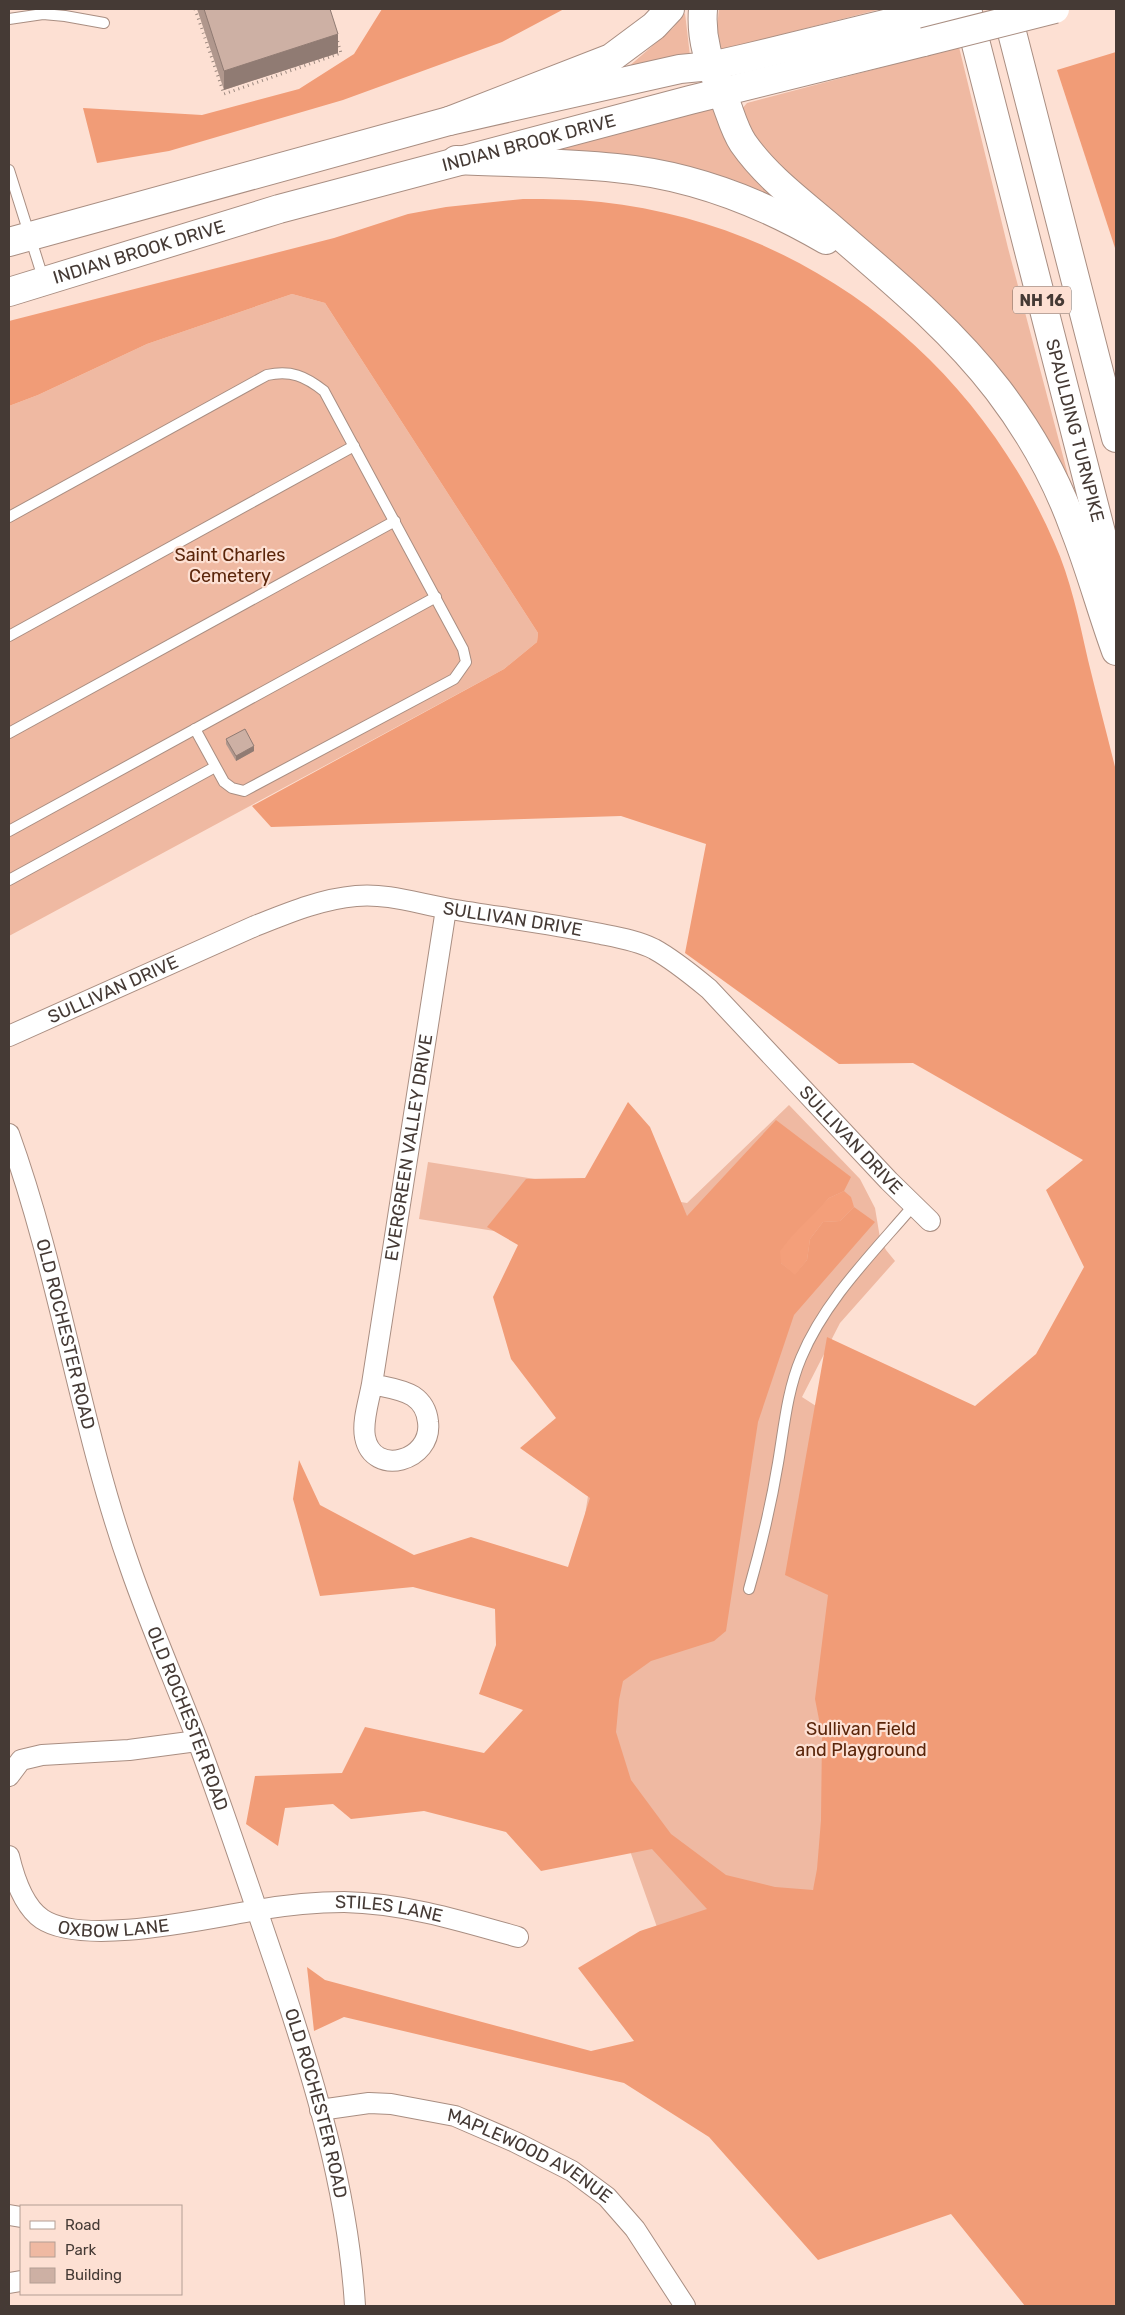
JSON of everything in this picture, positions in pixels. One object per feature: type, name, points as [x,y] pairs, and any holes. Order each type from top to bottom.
[{"type":"main road","points":[[449,121],[611,58],[654,26],[670,9]]},
{"type":"main road","points":[[703,9],[705,50],[742,141],[765,170],[925,309],[955,340],[998,390],[1022,424],[1039,451],[1074,527],[1116,651]]},
{"type":"main road","name":"INDIAN BROOK DRIVE","points":[[20,239],[449,121],[680,69],[711,66],[946,9]]},
{"type":"main road","name":"SPAULDING TURNPIKE","points":[[967,9],[1116,591]]},
{"type":"main road","name":"NH 16","points":[[1006,9],[1116,438]]},
{"type":"main road","name":"INDIAN BROOK DRIVE","points":[[9,292],[279,208],[456,160],[1055,9]]},
{"type":"main road","points":[[456,160],[601,166],[679,178],[771,210],[828,241],[864,257]]},
{"type":"street","name":"SULLIVAN DRIVE","points":[[9,1036],[295,910],[337,898],[359,896],[402,899],[446,909],[572,928],[633,941],[654,950],[692,975],[709,989],[913,1206],[930,1221]]},
{"type":"street","name":"EVERGREEN VALLEY DRIVE","points":[[372,1384],[446,909]]},
{"type":"street","name":"OLD ROCHESTER ROAD","points":[[9,1134],[32,1207],[76,1380],[129,1565],[197,1741],[293,2014],[336,2174],[348,2238],[355,2306]]},
{"type":"street","points":[[9,1776],[21,1760],[42,1755],[129,1750],[197,1741]]},
{"type":"street","name":"OXBOW LANE","points":[[9,1856],[26,1902],[41,1918],[61,1928],[104,1930],[169,1926],[258,1910]]},
{"type":"street","name":"STILES LANE","points":[[258,1910],[295,1904],[344,1902],[387,1905],[460,1921],[518,1937]]},
{"type":"street","name":"MAPLEWOOD AVENUE","points":[[320,2110],[377,2104],[413,2107],[455,2116],[515,2142],[572,2171],[607,2196],[635,2228],[685,2306]]},
{"type":"lane","points":[[9,19],[43,14],[104,23]]},
{"type":"lane","points":[[9,170],[20,239],[44,281]]},
{"type":"lane","points":[[9,518],[267,375],[282,371],[298,375],[324,391],[436,597],[463,649],[466,662],[454,679],[244,791],[232,788],[224,782],[195,730]]},
{"type":"lane","points":[[9,636],[354,446]]},
{"type":"lane","points":[[9,733],[395,521]]},
{"type":"lane","points":[[9,831],[436,597]]},
{"type":"lane","points":[[9,880],[215,767]]},
{"type":"lane","points":[[749,1588],[760,1549],[789,1401],[800,1359],[819,1321],[832,1303],[913,1206]]},
{"type":"path","points":[[195,9],[224,94],[342,53],[336,35]]},
{"type":"green space","points":[[382,9],[564,9],[502,42],[343,100],[169,151],[97,163],[83,108],[202,115],[299,89],[354,54]]},
{"type":"green space","points":[[719,9],[881,9],[721,50],[717,27]]},
{"type":"green space","points":[[685,13],[690,56],[619,75],[673,28]]},
{"type":"green space","points":[[959,47],[1008,248],[1068,475],[1062,477],[1046,449],[762,155],[741,110],[747,103]]},
{"type":"green space","points":[[1116,52],[1116,251],[1057,70]]},
{"type":"green space","points":[[713,108],[784,200],[558,151],[559,148]]},
{"type":"green space","name":"Sullivan Field and Playground","points":[[523,199],[601,202],[675,215],[746,238],[812,270],[873,310],[929,358],[978,414],[1020,475],[1054,542],[1070,585],[1116,771],[1116,2306],[1025,2306],[951,2214],[818,2260],[709,2137],[624,2083],[344,2017],[314,2031],[307,1967],[325,1980],[591,2051],[634,2041],[578,1968],[640,1931],[707,1909],[652,1849],[541,1871],[506,1832],[424,1811],[351,1819],[333,1804],[285,1808],[278,1846],[246,1824],[255,1776],[342,1773],[365,1727],[484,1753],[523,1710],[479,1694],[496,1645],[495,1609],[413,1587],[320,1596],[293,1499],[299,1460],[320,1505],[414,1555],[471,1537],[568,1567],[590,1498],[520,1448],[556,1418],[511,1359],[493,1297],[518,1245],[487,1227],[526,1179],[585,1178],[628,1102],[650,1127],[687,1216],[776,1120],[851,1177],[844,1191],[829,1198],[814,1215],[781,1263],[795,1274],[807,1260],[810,1239],[823,1222],[840,1221],[854,1207],[875,1222],[794,1315],[758,1422],[726,1631],[714,1641],[651,1661],[623,1681],[616,1732],[631,1780],[671,1834],[726,1875],[775,1887],[813,1890],[817,1869],[821,1820],[822,1735],[815,1699],[828,1595],[785,1575],[827,1337],[975,1406],[1036,1354],[1084,1267],[1046,1190],[1083,1160],[913,1063],[839,1064],[685,953],[706,844],[621,816],[271,827],[252,806],[504,669],[537,642],[538,633],[325,303],[292,294],[147,344],[38,395],[9,406],[9,321],[334,238],[408,214],[446,207]]},
{"type":"green space","name":"Saint Charles Cemetery","points":[[292,294],[325,303],[538,633],[537,642],[504,669],[9,936],[9,406],[38,395],[147,344]]},
{"type":"green space","name":"Sullivan Field and Playground","points":[[789,1105],[860,1179],[875,1208],[880,1238],[886,1250],[895,1261],[840,1323],[802,1397],[991,1519],[1116,1285],[714,2088],[562,1659],[627,1252],[419,1219],[428,1162],[687,1203]]},
{"type":"shaded area","points":[[844,1191],[851,1197],[854,1207],[840,1221],[823,1222],[810,1239],[807,1260],[795,1275],[781,1263],[780,1251],[829,1198]]},
{"type":"building","points":[[204,9],[330,9],[338,34],[224,71]]},
{"type":"building","points":[[245,729],[254,746],[236,756],[226,739]]}]
